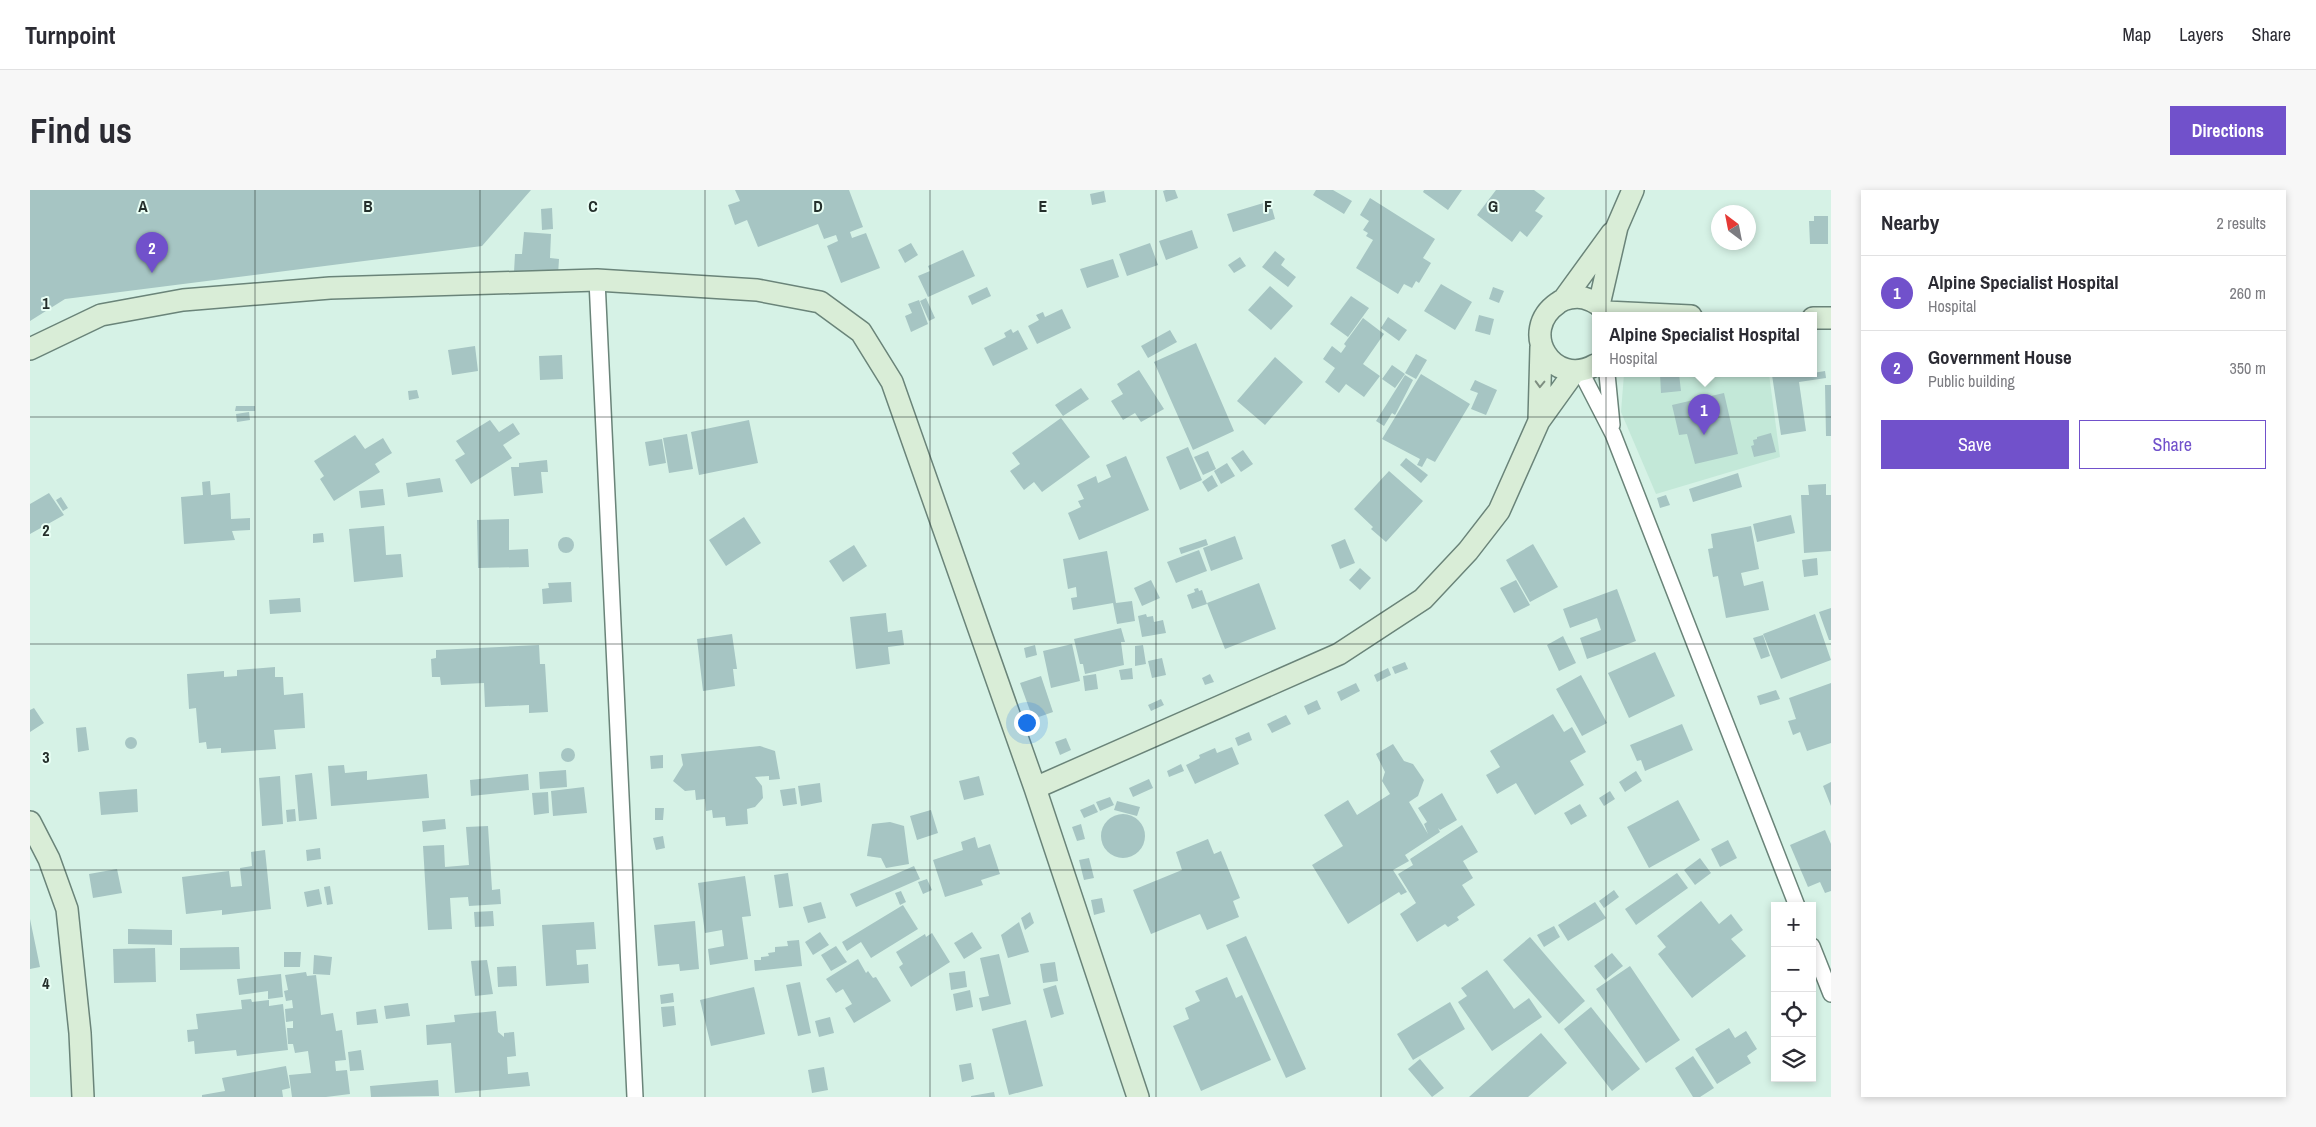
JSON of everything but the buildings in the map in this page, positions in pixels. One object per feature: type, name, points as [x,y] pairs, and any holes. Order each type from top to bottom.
[{"type":"street","points":[[1539,421],[1541,347],[1539,328],[1547,310],[1564,299],[1617,227],[1633,190]]},
{"type":"street","points":[[1604,311],[1617,227]]},
{"type":"street","points":[[30,348],[101,315],[183,300],[330,288],[597,280],[756,290],[820,302],[861,332],[892,382],[1035,788],[1138,1097]]},
{"type":"street","points":[[597,280],[635,1097]]},
{"type":"street","points":[[1564,299],[1582,297],[1604,311],[1621,312]]},
{"type":"street","points":[[1817,318],[1831,318]]},
{"type":"street","points":[[1541,347],[1549,360],[1561,368],[1584,369]]},
{"type":"street","points":[[1035,788],[1340,654],[1423,599],[1468,551],[1499,511],[1539,421],[1584,369]]},
{"type":"street","points":[[1584,369],[1613,434],[1795,902]]},
{"type":"street","points":[[1607,377],[1613,434]]},
{"type":"street","points":[[30,822],[49,859],[67,909],[80,1033],[84,1097]]},
{"type":"street","points":[[1812,947],[1831,994]]},
{"type":"shaded area","points":[[1624,377],[1769,377],[1780,457],[1656,494],[1621,412]]},
{"type":"place","name":"Government House","points":[[152,273]]},
{"type":"place","name":"Alpine Specialist Hospital","points":[[1704,435]]}]
